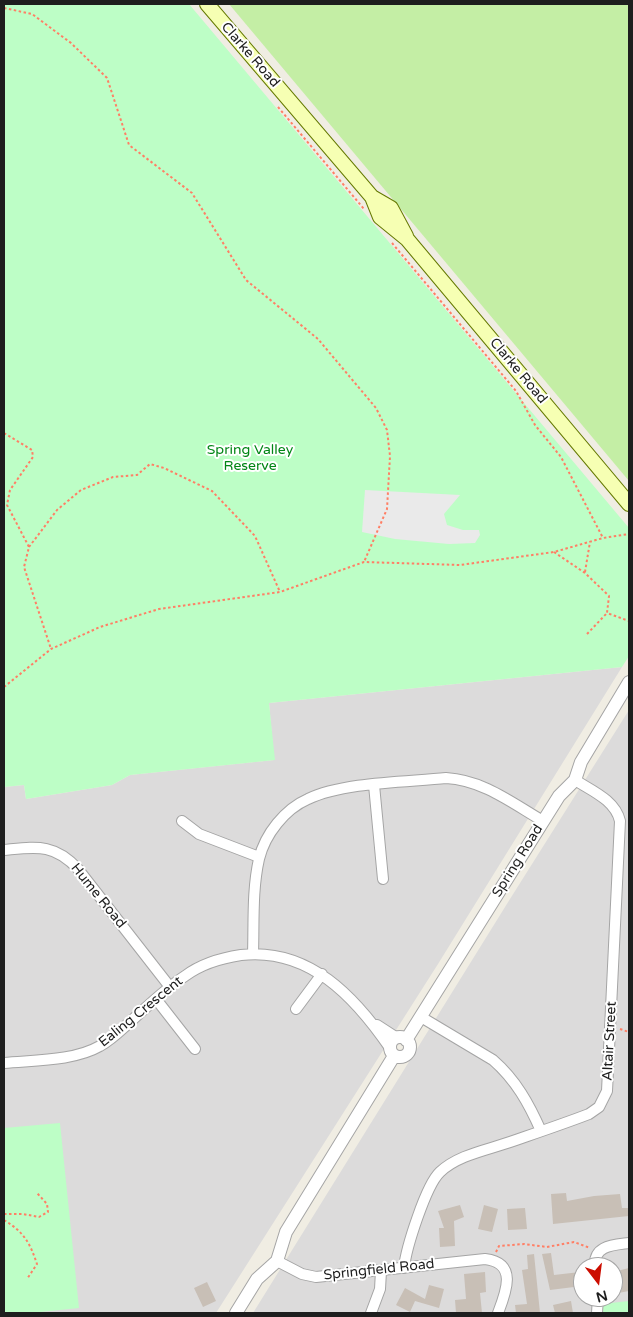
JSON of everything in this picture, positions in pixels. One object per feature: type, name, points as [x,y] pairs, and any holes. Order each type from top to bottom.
[{"type":"main road","name":"Clarke Road","points":[[207,4],[372,197],[380,217],[407,238],[629,504]]},
{"type":"street","name":"Spring Road","points":[[277,1261],[286,1232],[397,1045],[421,1017],[559,796],[575,780],[581,762],[629,682]]},
{"type":"street","points":[[253,954],[259,858],[271,832],[285,814],[307,799],[353,787],[446,778],[468,780],[486,787],[543,821]]},
{"type":"street","name":"Altair Street","points":[[404,1268],[406,1254],[418,1219],[433,1182],[439,1173],[469,1156],[595,1110],[605,1097],[608,1084],[620,821],[610,802],[575,780]]},
{"type":"street","points":[[374,785],[384,878]]},
{"type":"street","points":[[182,821],[199,834],[259,858]]},
{"type":"street","name":"Hume Road","points":[[4,850],[41,848],[54,850],[66,857],[78,868],[170,986]]},
{"type":"street","name":"Ealing Crescent","points":[[4,1063],[74,1056],[90,1051],[110,1040],[170,986],[194,970],[228,957],[253,954],[286,958],[322,974],[334,983],[397,1045]]},
{"type":"street","points":[[296,1009],[322,974]]},
{"type":"street","points":[[156,999],[195,1049]]},
{"type":"street","points":[[421,1017],[493,1060],[501,1067],[522,1092],[541,1131]]},
{"type":"street","points":[[598,1257],[600,1251],[609,1245],[629,1243]]},
{"type":"street","points":[[489,1259],[503,1266],[506,1271],[508,1284],[498,1313]]},
{"type":"street","name":"Springfield Road","points":[[277,1261],[302,1274],[316,1277],[489,1259]]},
{"type":"street","points":[[236,1313],[257,1279],[277,1261]]},
{"type":"street","points":[[372,1313],[380,1289],[381,1271]]},
{"type":"path","points":[[4,8],[32,14],[71,43],[107,78],[129,145],[192,193],[246,280],[318,339],[376,408],[387,430],[390,456],[387,509],[364,562]]},
{"type":"path","points":[[274,102],[363,208]]},
{"type":"path","points":[[389,239],[516,390],[535,425],[561,457],[603,538]]},
{"type":"path","points":[[4,433],[32,450],[34,457],[10,490],[7,505],[29,547]]},
{"type":"path","points":[[51,649],[24,567],[29,547],[57,510],[81,490],[112,477],[137,476],[150,464],[164,468],[212,491],[254,536],[280,592]]},
{"type":"path","points":[[4,687],[51,649],[100,627],[160,609],[280,592],[364,562],[460,565],[554,552],[603,538],[629,534]]},
{"type":"path","points":[[585,573],[590,542]]},
{"type":"path","points":[[554,552],[585,573],[609,596],[607,613],[587,634]]},
{"type":"path","points":[[607,613],[629,621]]},
{"type":"path","points":[[4,1214],[23,1214],[39,1217],[48,1212],[47,1204],[37,1193]]},
{"type":"path","points":[[4,1220],[12,1225],[30,1244],[37,1264],[27,1279]]},
{"type":"path","points":[[489,1259],[499,1246],[524,1244],[547,1247],[574,1242],[600,1251]]},
{"type":"shaded area","points":[[365,490],[460,495],[444,514],[447,525],[463,530],[479,530],[480,535],[475,543],[449,544],[395,539],[362,532]]},
{"type":"shaded area","points":[[622,667],[438,964],[216,1313],[4,1313],[4,787],[24,785],[26,799],[112,785],[130,775],[274,760],[269,703]]},
{"type":"shaded area","points":[[629,710],[629,1313],[253,1313],[510,899]]},
{"type":"green space","name":"Spring Valley Reserve","points":[[4,4],[189,4],[629,528],[629,656],[622,667],[269,703],[275,760],[130,775],[112,785],[26,799],[24,785],[4,787]]},
{"type":"green space","points":[[229,4],[629,4],[629,481]]},
{"type":"green space","points":[[60,1123],[79,1308],[31,1313],[4,1313],[4,1128]]},
{"type":"green space","points":[[629,1301],[629,1313],[601,1313],[602,1307],[623,1307],[623,1302]]},
{"type":"building","points":[[566,1193],[567,1201],[620,1194],[622,1208],[629,1208],[629,1216],[553,1224],[551,1194]]},
{"type":"building","points":[[460,1205],[464,1217],[454,1221],[455,1246],[440,1247],[439,1228],[444,1228],[438,1211]]},
{"type":"building","points":[[484,1205],[498,1209],[492,1232],[478,1229]]},
{"type":"building","points":[[525,1208],[527,1229],[508,1230],[507,1209]]},
{"type":"building","points":[[551,1253],[554,1275],[573,1273],[573,1287],[550,1290],[542,1254]]},
{"type":"building","points":[[534,1254],[540,1313],[516,1313],[515,1305],[527,1304],[522,1270],[528,1269],[527,1255]]},
{"type":"building","points":[[629,1268],[629,1291],[623,1292],[623,1270]]},
{"type":"building","points":[[485,1272],[486,1292],[480,1293],[482,1313],[456,1313],[455,1300],[466,1299],[464,1274]]},
{"type":"building","points":[[207,1282],[216,1301],[203,1307],[194,1288]]},
{"type":"building","points":[[429,1285],[444,1289],[439,1308],[415,1301],[410,1312],[396,1305],[405,1288],[425,1299]]},
{"type":"building","points":[[571,1301],[573,1313],[555,1313],[553,1305]]}]
